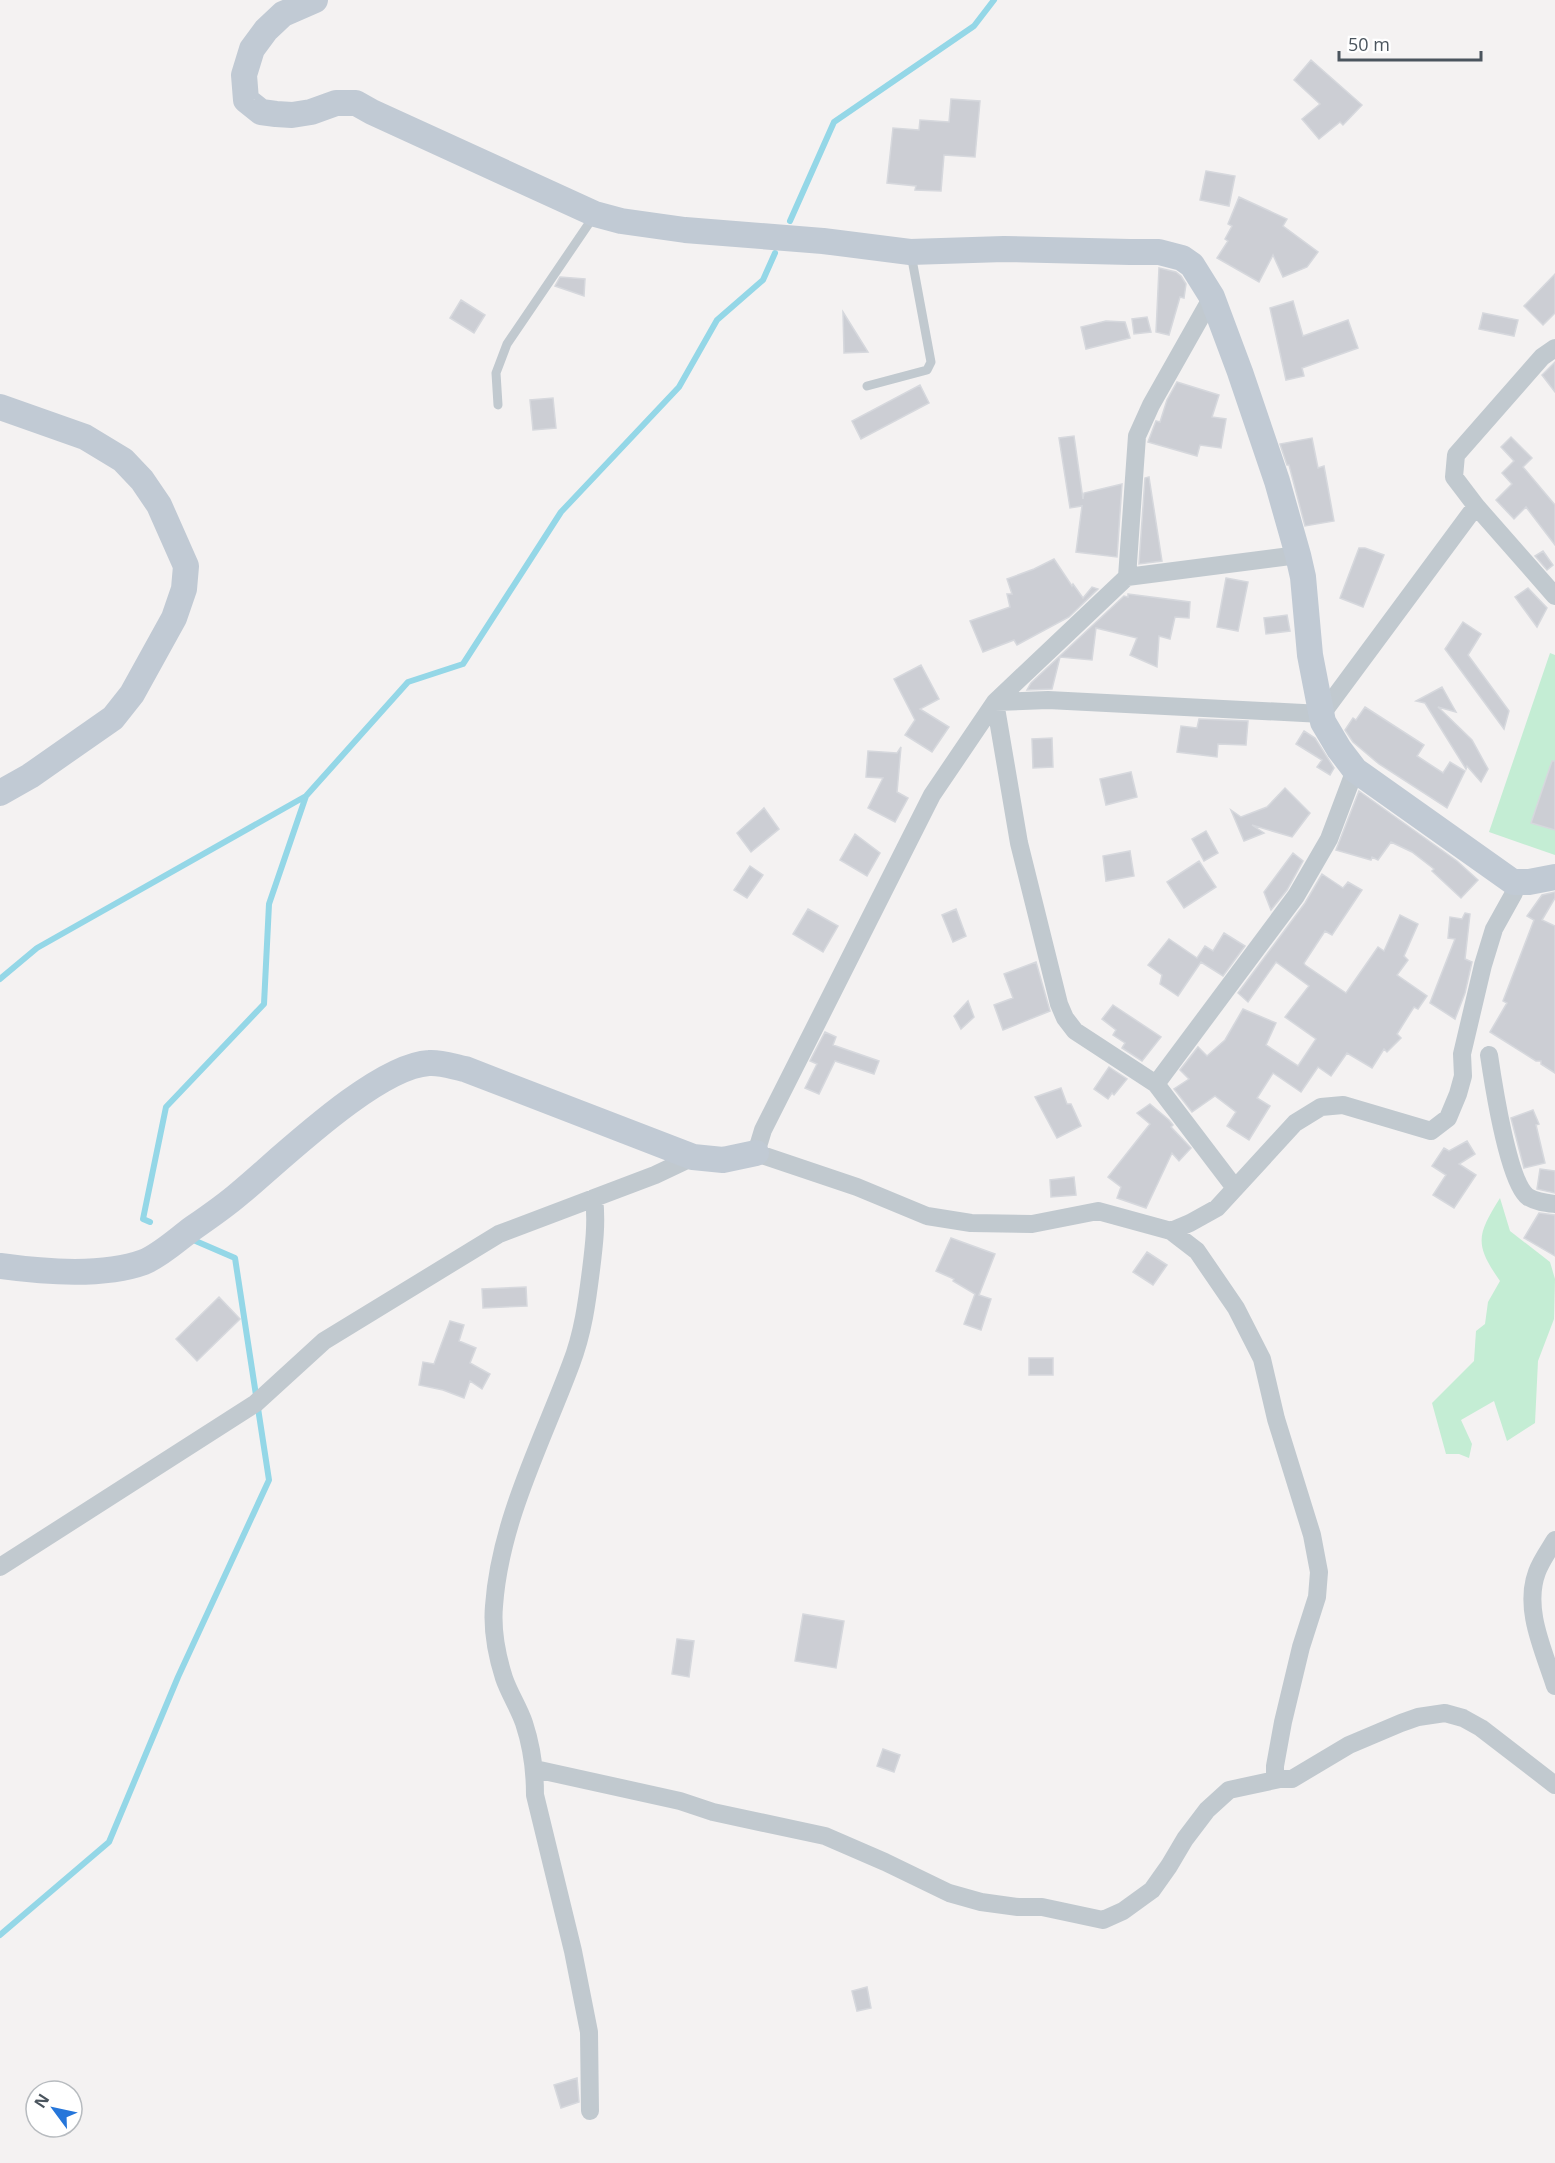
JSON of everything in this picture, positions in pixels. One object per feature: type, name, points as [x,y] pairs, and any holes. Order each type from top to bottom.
[{"type":"main road","points":[[315,0],[283,14],[266,30],[252,50],[244,75],[246,100],[261,112],[292,115],[311,112],[336,103],[356,103],[595,214],[621,221],[685,230],[823,241],[910,252],[1004,249],[1159,252],[1182,258],[1192,265],[1212,297],[1277,481],[1303,577],[1310,655],[1327,730],[1355,770],[1513,882],[1529,882],[1555,877]]},
{"type":"main road","points":[[0,407],[85,437],[123,460],[142,480],[159,506],[186,566],[184,589],[174,618],[132,694],[113,718],[30,776],[0,793]]},
{"type":"main road","points":[[0,1266],[36,1271],[114,1270],[147,1261],[238,1195],[301,1141],[362,1094],[388,1077],[409,1068],[430,1063],[465,1069],[693,1157],[723,1161],[756,1153]]},
{"type":"street","points":[[1127,577],[1137,436],[1150,405],[1212,297]]},
{"type":"street","points":[[1555,348],[1542,357],[1456,455],[1454,477],[1476,506],[1555,596]]},
{"type":"street","points":[[995,702],[1048,700],[1322,714],[1476,506]]},
{"type":"street","points":[[1280,1779],[1275,1774],[1275,1766],[1283,1722],[1301,1647],[1317,1597],[1319,1572],[1312,1535],[1276,1419],[1262,1359],[1236,1308],[1197,1251],[1171,1231],[1098,1211],[1032,1224],[971,1223],[927,1216],[857,1187],[756,1153],[763,1130],[932,795],[995,702],[1127,577],[1298,555]]},
{"type":"street","points":[[995,702],[1019,843],[1059,1004],[1065,1018],[1075,1031],[1156,1084],[1236,1188]]},
{"type":"street","points":[[1156,1084],[1296,896],[1329,839],[1355,770]]},
{"type":"street","points":[[1171,1231],[1217,1208],[1295,1123],[1321,1107],[1343,1105],[1431,1131],[1448,1118],[1458,1094],[1462,1076],[1462,1054],[1483,965],[1494,929],[1514,893],[1513,882]]},
{"type":"street","points":[[1489,1055],[1502,1127],[1519,1185],[1527,1196],[1555,1204]]},
{"type":"street","points":[[0,1567],[256,1404],[324,1341],[500,1234],[655,1175],[693,1157]]},
{"type":"street","points":[[590,2111],[589,2032],[573,1951],[535,1795],[535,1769],[524,1723],[504,1678],[496,1643],[494,1607],[502,1551],[542,1435],[572,1363],[584,1323],[594,1246],[596,1216],[594,1198]]},
{"type":"street","points":[[1555,1540],[1536,1573],[1532,1604],[1537,1630],[1555,1686]]},
{"type":"street","points":[[535,1769],[680,1801],[713,1812],[825,1836],[949,1893],[981,1902],[1018,1907],[1042,1906],[1103,1920],[1124,1911],[1152,1890],[1185,1839],[1207,1810],[1224,1793],[1280,1779],[1292,1779],[1349,1745],[1418,1717],[1445,1713],[1463,1718],[1481,1728],[1555,1785]]},
{"type":"lane","points":[[498,405],[496,373],[507,344],[595,214]]},
{"type":"lane","points":[[867,386],[927,370],[931,362],[910,252]]},
{"type":"green space","points":[[1550,653],[1555,655],[1555,855],[1489,832]]},
{"type":"green space","points":[[1500,1198],[1510,1231],[1550,1262],[1555,1279],[1554,1319],[1538,1361],[1535,1423],[1507,1441],[1494,1401],[1461,1420],[1472,1444],[1469,1458],[1459,1454],[1446,1454],[1432,1403],[1474,1361],[1476,1331],[1485,1324],[1488,1302],[1500,1281],[1486,1258],[1482,1240],[1487,1221]]},
{"type":"building","points":[[1311,60],[1362,105],[1343,125],[1340,122],[1319,139],[1302,119],[1320,104],[1294,80]]},
{"type":"building","points":[[951,99],[980,101],[975,157],[944,155],[941,191],[915,190],[916,186],[887,183],[893,128],[919,130],[920,120],[949,122]]},
{"type":"building","points":[[1206,171],[1235,176],[1229,206],[1200,200]]},
{"type":"building","points":[[1239,197],[1287,219],[1283,226],[1318,252],[1307,267],[1283,277],[1273,255],[1259,282],[1217,258],[1228,241],[1225,239],[1232,226],[1228,224]]},
{"type":"building","points":[[1159,268],[1176,272],[1186,284],[1184,298],[1180,297],[1169,335],[1156,332]]},
{"type":"building","points":[[1555,274],[1555,313],[1543,325],[1524,306]]},
{"type":"building","points":[[560,277],[585,279],[584,296],[555,286]]},
{"type":"building","points":[[461,300],[485,315],[474,333],[450,318]]},
{"type":"building","points":[[1293,301],[1303,336],[1348,320],[1358,348],[1302,368],[1304,376],[1286,380],[1270,308]]},
{"type":"building","points":[[843,312],[868,352],[844,353]]},
{"type":"building","points":[[1483,313],[1518,320],[1514,336],[1479,329]]},
{"type":"building","points":[[1147,317],[1151,332],[1134,334],[1132,319]]},
{"type":"building","points":[[1106,321],[1125,322],[1130,338],[1086,349],[1081,327]]},
{"type":"building","points":[[1555,362],[1555,392],[1542,375]]},
{"type":"building","points":[[1177,382],[1219,395],[1212,417],[1226,419],[1221,448],[1200,445],[1197,456],[1148,442],[1156,421],[1160,422],[1167,400]]},
{"type":"building","points":[[920,385],[929,403],[861,439],[852,421]]},
{"type":"building","points":[[553,398],[556,428],[533,430],[530,400]]},
{"type":"building","points":[[1074,436],[1083,499],[1084,493],[1122,484],[1117,557],[1076,552],[1082,506],[1070,508],[1059,438]]},
{"type":"building","points":[[1511,437],[1532,458],[1523,467],[1555,505],[1555,545],[1526,507],[1514,519],[1496,500],[1512,484],[1502,473],[1514,461],[1501,447]]},
{"type":"building","points":[[1312,438],[1318,468],[1324,466],[1334,521],[1305,526],[1289,465],[1287,465],[1280,444]]},
{"type":"building","points":[[1149,477],[1162,561],[1139,564],[1145,478]]},
{"type":"building","points":[[1359,548],[1384,555],[1363,607],[1340,598]]},
{"type":"building","points":[[1543,551],[1553,565],[1547,570],[1535,556]]},
{"type":"building","points":[[1054,559],[1083,598],[1092,587],[1098,589],[1069,617],[1017,645],[1014,640],[983,652],[970,621],[1010,607],[1007,594],[1012,594],[1007,579]]},
{"type":"building","points":[[1226,578],[1248,582],[1238,631],[1217,627]]},
{"type":"building","points":[[1528,588],[1547,608],[1537,627],[1515,597]]},
{"type":"building","points":[[1128,594],[1190,602],[1189,618],[1175,617],[1170,639],[1159,636],[1157,667],[1130,655],[1137,638],[1096,628],[1092,660],[1060,657],[1052,689],[1027,690],[1031,683],[1124,596],[1128,597]]},
{"type":"building","points":[[1287,615],[1290,631],[1266,634],[1264,618]]},
{"type":"building","points":[[1463,622],[1481,634],[1468,655],[1509,711],[1504,729],[1445,649]]},
{"type":"building","points":[[921,665],[939,699],[920,709],[949,727],[932,752],[905,735],[915,720],[894,679]]},
{"type":"building","points":[[1442,687],[1456,712],[1438,707],[1472,740],[1488,769],[1481,782],[1467,766],[1466,769],[1425,703],[1416,701]]},
{"type":"building","points":[[1365,707],[1424,745],[1417,756],[1443,773],[1450,762],[1465,771],[1447,808],[1379,764],[1353,742],[1345,730],[1353,718],[1356,720]]},
{"type":"building","points":[[1199,719],[1248,721],[1246,745],[1218,744],[1217,757],[1177,752],[1181,726],[1197,728]]},
{"type":"building","points":[[1304,731],[1315,738],[1334,768],[1330,775],[1317,767],[1322,760],[1296,744]]},
{"type":"building","points":[[1052,738],[1053,767],[1033,768],[1032,739]]},
{"type":"building","points":[[901,747],[897,792],[908,798],[895,822],[868,808],[883,778],[866,777],[868,751],[897,753]]},
{"type":"building","points":[[1552,761],[1555,761],[1555,830],[1531,823]]},
{"type":"building","points":[[1131,772],[1137,797],[1106,805],[1100,779]]},
{"type":"building","points":[[1285,788],[1310,813],[1292,837],[1252,825],[1264,833],[1244,841],[1231,810],[1241,817],[1267,807]]},
{"type":"building","points":[[1359,791],[1457,861],[1478,880],[1461,898],[1432,871],[1434,869],[1412,852],[1391,842],[1378,860],[1336,850]]},
{"type":"building","points":[[764,808],[779,829],[751,852],[737,833]]},
{"type":"building","points":[[1206,831],[1218,853],[1204,861],[1192,839]]},
{"type":"building","points":[[855,834],[880,853],[867,876],[840,860]]},
{"type":"building","points":[[1130,851],[1134,876],[1106,881],[1103,856]]},
{"type":"building","points":[[1293,853],[1303,861],[1287,890],[1271,910],[1264,892]]},
{"type":"building","points":[[1199,861],[1216,887],[1184,908],[1167,882]]},
{"type":"building","points":[[750,866],[763,875],[747,898],[734,890]]},
{"type":"building","points":[[1322,874],[1343,888],[1348,882],[1362,890],[1332,935],[1325,931],[1304,963],[1305,965],[1346,993],[1378,947],[1384,951],[1400,915],[1418,924],[1404,956],[1408,960],[1397,975],[1427,996],[1418,1009],[1414,1007],[1397,1034],[1401,1038],[1387,1052],[1384,1049],[1372,1068],[1347,1053],[1331,1076],[1318,1067],[1301,1092],[1273,1073],[1257,1098],[1270,1106],[1249,1140],[1227,1126],[1236,1112],[1215,1096],[1192,1112],[1174,1089],[1189,1079],[1180,1070],[1198,1047],[1207,1056],[1225,1040],[1243,1009],[1276,1023],[1266,1045],[1298,1066],[1316,1039],[1285,1017],[1309,986],[1276,962],[1248,1002],[1238,993],[1305,903]]},
{"type":"building","points":[[1555,892],[1555,898],[1542,920],[1555,926],[1555,1073],[1541,1064],[1541,1061],[1536,1061],[1490,1032],[1507,1003],[1503,1001],[1534,920],[1527,916],[1542,895]]},
{"type":"building","points":[[808,909],[838,926],[823,952],[793,934]]},
{"type":"building","points":[[956,909],[966,936],[953,942],[942,915]]},
{"type":"building","points":[[1465,913],[1470,914],[1465,959],[1472,962],[1465,993],[1455,1019],[1430,1003],[1455,939],[1448,938],[1450,917],[1462,919]]},
{"type":"building","points":[[1224,933],[1245,946],[1223,976],[1201,962],[1178,996],[1160,984],[1162,975],[1148,965],[1169,939],[1197,958],[1205,946],[1213,951]]},
{"type":"building","points":[[1036,962],[1050,1011],[1003,1030],[994,1005],[1013,998],[1004,974]]},
{"type":"building","points":[[968,1001],[974,1017],[961,1029],[954,1016]]},
{"type":"building","points":[[1113,1005],[1161,1037],[1142,1061],[1122,1048],[1125,1043],[1113,1035],[1116,1030],[1102,1019]]},
{"type":"building","points":[[825,1032],[836,1037],[833,1045],[879,1061],[874,1074],[835,1061],[819,1094],[805,1088],[817,1064],[810,1061]]},
{"type":"building","points":[[1109,1067],[1127,1079],[1108,1099],[1094,1089]]},
{"type":"building","points":[[1061,1088],[1067,1104],[1071,1104],[1081,1126],[1057,1138],[1035,1097]]},
{"type":"building","points":[[1150,1104],[1169,1120],[1173,1125],[1171,1127],[1191,1148],[1179,1161],[1172,1153],[1146,1208],[1117,1198],[1121,1187],[1108,1177],[1150,1124],[1137,1113]]},
{"type":"building","points":[[1533,1110],[1539,1124],[1536,1125],[1545,1163],[1524,1168],[1511,1118]]},
{"type":"building","points":[[1467,1141],[1475,1154],[1459,1164],[1476,1175],[1454,1208],[1433,1195],[1446,1175],[1432,1166],[1444,1148],[1449,1151]]},
{"type":"building","points":[[1540,1169],[1555,1171],[1555,1193],[1537,1189]]},
{"type":"building","points":[[1074,1177],[1076,1195],[1051,1197],[1050,1180]]},
{"type":"building","points":[[1539,1213],[1555,1215],[1555,1256],[1524,1238]]},
{"type":"building","points":[[951,1238],[995,1254],[979,1295],[991,1299],[981,1330],[964,1324],[975,1294],[953,1281],[954,1279],[936,1271]]},
{"type":"building","points":[[1147,1252],[1167,1265],[1153,1285],[1133,1272]]},
{"type":"building","points":[[526,1287],[527,1306],[483,1308],[482,1289]]},
{"type":"building","points":[[219,1297],[240,1319],[197,1361],[176,1339]]},
{"type":"building","points":[[450,1321],[464,1325],[459,1341],[476,1348],[470,1363],[490,1374],[482,1389],[470,1381],[464,1398],[443,1390],[419,1385],[423,1362],[434,1364]]},
{"type":"building","points":[[1029,1358],[1053,1358],[1053,1375],[1029,1375]]},
{"type":"building","points":[[803,1614],[844,1621],[836,1668],[795,1661]]},
{"type":"building","points":[[677,1639],[694,1641],[689,1677],[672,1674]]},
{"type":"building","points":[[883,1749],[900,1755],[894,1772],[877,1766]]},
{"type":"building","points":[[867,1987],[871,2008],[857,2011],[852,1991]]},
{"type":"building","points":[[577,2078],[579,2102],[561,2108],[554,2085]]},
{"type":"waterway","points":[[790,221],[834,122],[974,26],[994,0]]},
{"type":"waterway","points":[[0,979],[37,948],[306,796],[408,682],[463,664],[561,512],[679,387],[717,320],[763,280],[775,253]]},
{"type":"waterway","points":[[150,1222],[143,1219],[166,1107],[264,1004],[269,904],[306,796]]},
{"type":"waterway","points":[[0,1935],[109,1842],[178,1677],[269,1480],[235,1258],[191,1239]]}]
